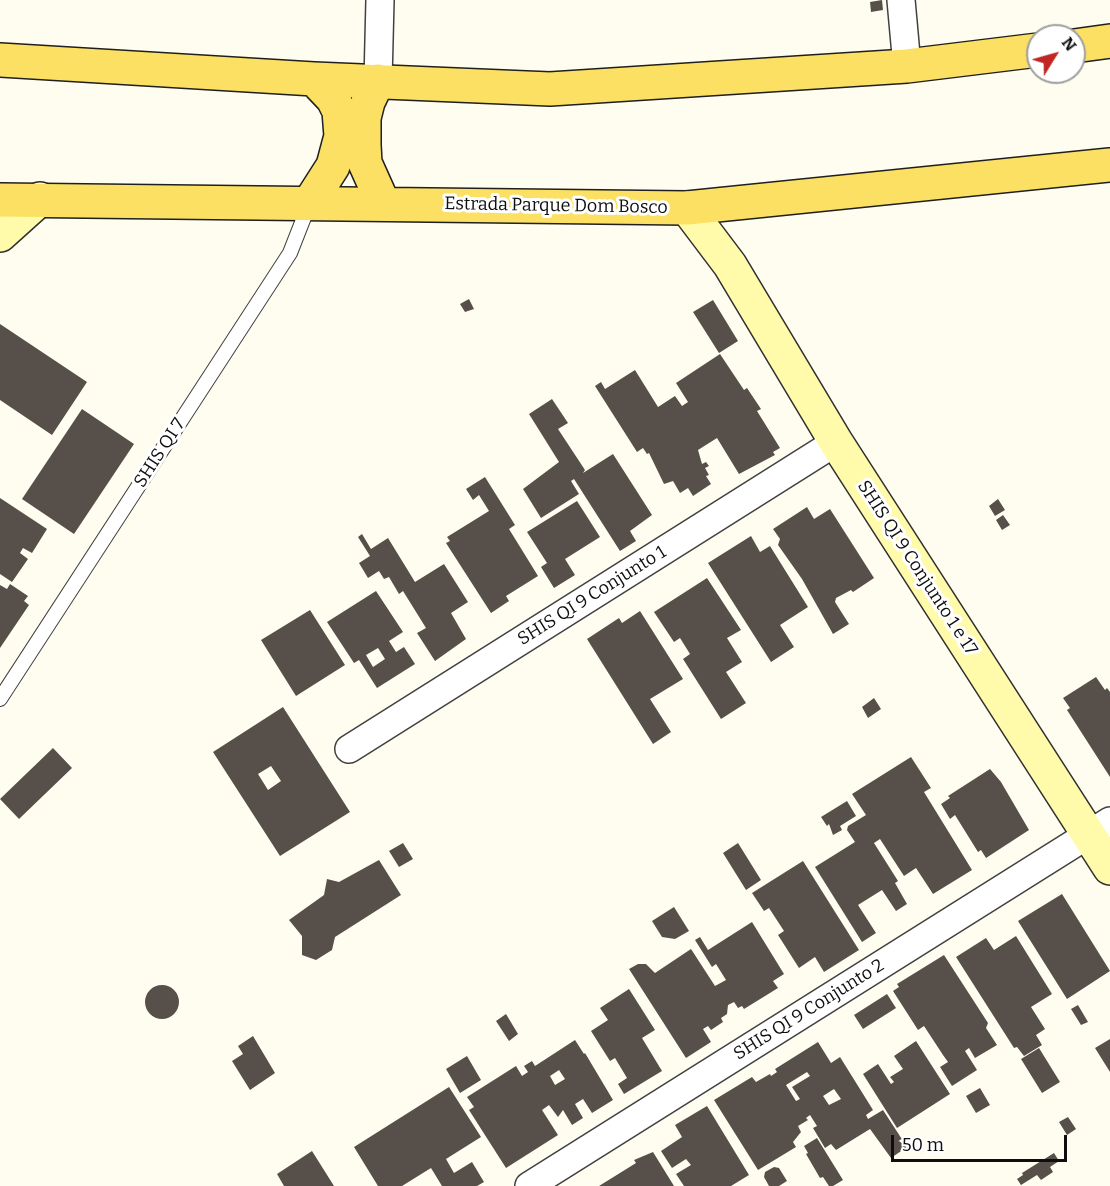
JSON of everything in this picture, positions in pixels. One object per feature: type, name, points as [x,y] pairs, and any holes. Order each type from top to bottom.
[{"type":"main road","points":[[0,60],[314,79],[550,89],[907,66],[1026,51]]},
{"type":"main road","points":[[310,202],[333,166],[341,136],[339,111],[333,99],[314,79]]},
{"type":"main road","points":[[378,81],[368,102],[363,135],[365,163],[383,204]]},
{"type":"main road","name":"Estrada Parque Dom Bosco","points":[[0,200],[687,208],[735,205],[1110,165]]},
{"type":"street","points":[[378,81],[380,0]]},
{"type":"street","points":[[901,0],[907,66]]},
{"type":"street","points":[[0,235],[40,199]]},
{"type":"street","name":"SHIS QI 9 Conjunto 1 e 17","points":[[730,265],[728,237],[735,205]]},
{"type":"street","name":"SHIS QI 9 Conjunto 1 e 17","points":[[687,208],[730,265],[836,442],[1100,828],[1110,868]]},
{"type":"street","name":"SHIS QI 9 Conjunto 1","points":[[349,749],[836,442]]},
{"type":"street","name":"SHIS QI 9 Conjunto 2","points":[[529,1186],[1100,828]]},
{"type":"lane","name":"SHIS QI 7","points":[[0,699],[290,253],[310,202]]},
{"type":"building","points":[[882,0],[883,10],[871,12],[870,2]]},
{"type":"building","points":[[469,299],[474,309],[465,312],[460,304]]},
{"type":"building","points":[[713,300],[738,341],[719,353],[693,312]]},
{"type":"building","points":[[0,324],[87,382],[52,435],[0,400]]},
{"type":"building","points":[[720,354],[744,390],[747,388],[761,409],[757,411],[780,448],[773,452],[775,455],[739,474],[717,438],[698,450],[702,464],[706,462],[709,466],[705,468],[709,475],[706,476],[711,484],[693,496],[688,488],[680,493],[673,481],[664,484],[649,453],[647,454],[643,448],[637,452],[595,386],[601,382],[605,389],[635,370],[658,407],[675,396],[682,406],[688,402],[676,383]]},
{"type":"building","points":[[552,399],[568,423],[558,429],[585,470],[583,473],[613,454],[652,515],[630,531],[636,541],[620,551],[574,479],[571,481],[579,494],[541,518],[523,489],[559,462],[529,414]]},
{"type":"building","points":[[82,409],[134,444],[74,534],[22,499]]},
{"type":"building","points":[[485,477],[515,525],[509,529],[538,576],[506,596],[509,601],[491,613],[446,543],[450,541],[447,537],[489,511],[479,495],[473,500],[466,489]]},
{"type":"building","points":[[0,498],[47,529],[32,553],[23,548],[20,553],[28,559],[12,582],[0,574]]},
{"type":"building","points":[[998,499],[1005,510],[995,516],[989,506]]},
{"type":"building","points":[[577,501],[600,537],[565,559],[575,575],[554,588],[541,567],[547,563],[527,532]]},
{"type":"building","points":[[807,507],[814,519],[830,509],[874,578],[853,592],[851,590],[836,598],[835,602],[849,624],[833,634],[802,579],[778,545],[780,539],[773,529]]},
{"type":"building","points":[[1003,515],[1010,525],[1002,530],[996,520]]},
{"type":"building","points":[[362,534],[371,549],[388,538],[415,582],[444,564],[468,602],[451,613],[466,639],[435,661],[417,633],[426,628],[403,591],[399,594],[389,577],[384,579],[379,571],[368,578],[359,563],[370,556],[358,537]]},
{"type":"building","points":[[751,536],[760,552],[770,546],[808,607],[780,625],[794,647],[771,662],[708,563]]},
{"type":"building","points":[[707,578],[741,630],[727,638],[742,662],[726,672],[746,703],[721,719],[683,659],[690,654],[680,638],[674,642],[654,612]]},
{"type":"building","points":[[10,584],[28,596],[24,601],[29,605],[0,648],[0,585],[7,589]]},
{"type":"building","points":[[376,591],[403,632],[389,641],[396,652],[404,647],[415,664],[377,688],[359,660],[354,663],[327,622]],"holes":[[[378,648],[385,659],[373,667],[366,655]]]},
{"type":"building","points":[[310,610],[345,665],[296,696],[261,640]]},
{"type":"building","points":[[640,611],[683,679],[650,699],[671,732],[653,744],[587,639],[619,618],[622,623]]},
{"type":"building","points":[[1096,677],[1105,690],[1107,688],[1110,692],[1110,777],[1067,710],[1070,708],[1063,698]]},
{"type":"building","points":[[874,698],[881,709],[868,718],[862,707]]},
{"type":"building","points":[[283,707],[350,812],[280,856],[213,752]],"holes":[[[271,766],[281,781],[268,790],[258,774]]]},
{"type":"building","points":[[53,748],[72,768],[19,819],[0,799]]},
{"type":"building","points":[[911,757],[931,788],[924,792],[972,870],[933,894],[916,868],[904,876],[880,839],[874,843],[898,881],[895,883],[907,904],[896,911],[882,890],[858,905],[876,933],[862,942],[815,867],[855,842],[847,830],[848,826],[866,815],[852,794]]},
{"type":"building","points":[[990,769],[1001,782],[1029,830],[986,858],[981,850],[978,852],[955,815],[950,819],[941,804],[950,798],[948,796]]},
{"type":"building","points":[[847,801],[856,816],[840,826],[842,830],[833,835],[829,824],[827,826],[821,817]]},
{"type":"building","points":[[403,843],[413,859],[399,867],[389,851]]},
{"type":"building","points":[[738,843],[761,880],[746,890],[723,853]]},
{"type":"building","points":[[379,860],[401,895],[335,937],[332,950],[316,960],[302,955],[302,936],[289,920],[324,895],[327,879],[339,882]]},
{"type":"building","points":[[803,861],[859,950],[824,972],[815,957],[799,968],[778,935],[784,931],[769,908],[764,911],[752,893]]},
{"type":"building","points":[[1062,894],[1110,971],[1067,999],[1018,921]]},
{"type":"building","points":[[674,907],[689,931],[675,939],[662,937],[652,921]]},
{"type":"building","points":[[752,922],[784,974],[773,981],[778,988],[744,1009],[742,1006],[738,1008],[734,1002],[728,1005],[727,1014],[721,1018],[723,1022],[711,1030],[708,1026],[703,1029],[711,1042],[686,1058],[629,969],[638,964],[646,964],[655,973],[691,949],[715,986],[726,980],[716,964],[712,967],[695,940],[700,937],[708,950]]},
{"type":"building","points":[[1016,936],[1052,994],[1031,1007],[1045,1029],[1036,1035],[1042,1045],[1024,1056],[1017,1047],[1014,1048],[956,957],[986,938],[994,950]]},
{"type":"building","points":[[944,955],[988,1023],[986,1028],[997,1045],[975,1058],[969,1048],[965,1051],[977,1070],[952,1086],[940,1067],[948,1062],[924,1026],[918,1030],[893,991],[899,987],[897,984]]},
{"type":"building","points":[[162,985],[174,990],[179,1002],[174,1014],[162,1019],[150,1014],[145,1002],[150,990]]},
{"type":"building","points":[[629,989],[655,1030],[642,1038],[662,1071],[624,1094],[618,1084],[627,1078],[615,1058],[610,1061],[591,1031],[608,1020],[600,1008]]},
{"type":"building","points":[[887,994],[896,1008],[863,1029],[854,1015]]},
{"type":"building","points":[[1078,1005],[1088,1022],[1081,1025],[1071,1009]]},
{"type":"building","points":[[506,1014],[518,1034],[509,1041],[496,1021]]},
{"type":"building","points":[[253,1036],[275,1073],[250,1090],[232,1061],[243,1054],[238,1046]]},
{"type":"building","points":[[1110,1039],[1110,1072],[1095,1048]]},
{"type":"building","points":[[575,1040],[613,1100],[592,1113],[583,1099],[575,1104],[583,1118],[572,1125],[563,1110],[558,1117],[549,1105],[542,1110],[558,1135],[506,1168],[469,1110],[474,1107],[467,1097],[516,1066],[522,1076],[528,1072],[524,1066],[532,1061],[535,1066]],"holes":[[[559,1070],[565,1079],[555,1085],[550,1076]]]},
{"type":"building","points":[[916,1041],[950,1094],[897,1128],[863,1074],[878,1064],[891,1084],[894,1082],[890,1077],[903,1069],[894,1056]]},
{"type":"building","points":[[818,1042],[831,1063],[840,1057],[873,1110],[866,1115],[868,1119],[883,1110],[907,1147],[891,1158],[870,1129],[836,1150],[831,1144],[825,1148],[813,1128],[817,1126],[810,1115],[806,1118],[808,1120],[798,1126],[801,1132],[793,1142],[796,1147],[758,1170],[714,1100],[752,1077],[756,1082],[770,1074],[771,1076],[777,1072],[775,1069]],"holes":[[[807,1072],[810,1076],[792,1087],[800,1099],[796,1101],[786,1085]],[[834,1089],[841,1099],[829,1105],[823,1096]]]},
{"type":"building","points":[[1039,1048],[1060,1082],[1042,1093],[1021,1059]]},
{"type":"building","points":[[467,1056],[481,1080],[460,1093],[446,1069]]},
{"type":"building","points":[[449,1087],[481,1137],[446,1159],[454,1173],[472,1162],[484,1182],[477,1186],[442,1186],[431,1168],[402,1186],[378,1186],[354,1147]]},
{"type":"building","points":[[980,1088],[990,1105],[976,1113],[966,1096]]},
{"type":"building","points":[[707,1106],[749,1175],[731,1186],[684,1186],[676,1174],[691,1165],[686,1159],[672,1168],[661,1151],[682,1137],[675,1125]]},
{"type":"building","points":[[1068,1117],[1076,1129],[1067,1135],[1059,1122]]},
{"type":"building","points":[[817,1138],[843,1180],[833,1186],[829,1186],[823,1177],[820,1178],[806,1154],[808,1153],[804,1146]]},
{"type":"building","points":[[312,1151],[334,1186],[284,1186],[277,1174]]},
{"type":"building","points":[[653,1152],[674,1186],[599,1186],[636,1163],[634,1160]]},
{"type":"building","points":[[1054,1153],[1059,1161],[1050,1167],[1053,1172],[1041,1180],[1037,1175],[1021,1185],[1017,1179],[1023,1175],[1022,1173]]},
{"type":"building","points":[[774,1167],[779,1168],[787,1181],[779,1186],[769,1186],[764,1177],[765,1172]]}]
